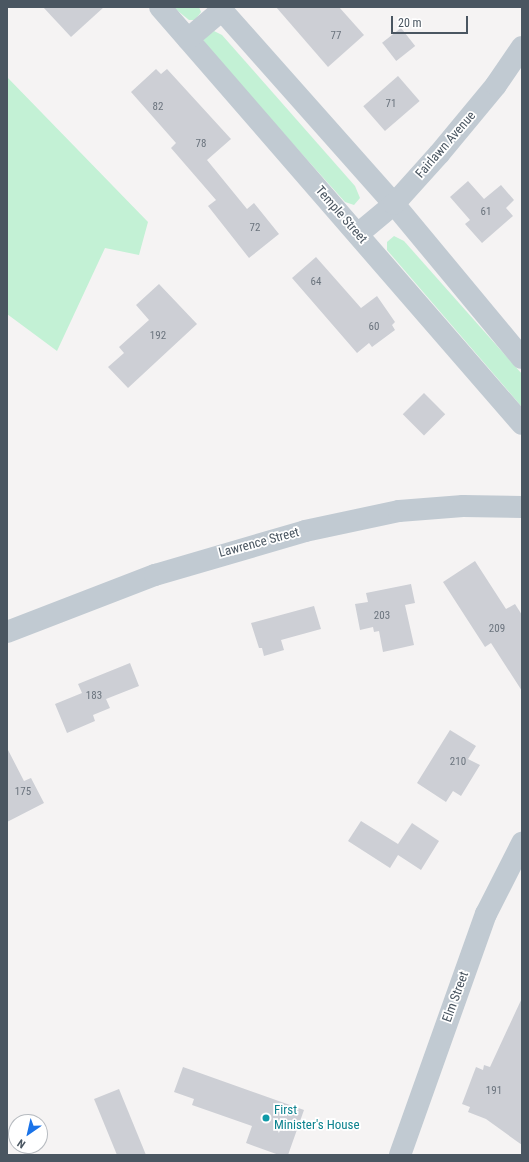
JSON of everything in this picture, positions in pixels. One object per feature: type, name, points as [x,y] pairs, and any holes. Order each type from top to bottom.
[{"type":"street","name":"Temple Street","points":[[160,7],[522,424]]},
{"type":"street","points":[[188,39],[221,9],[394,204],[522,358]]},
{"type":"street","name":"Fairlawn Avenue","points":[[358,234],[394,204],[476,111],[522,47]]},
{"type":"street","name":"Lawrence Street","points":[[7,632],[154,575],[305,531],[399,511],[463,506],[522,506]]},
{"type":"street","name":"Elm Street","points":[[400,1155],[486,914],[522,843]]},
{"type":"green space","points":[[173,7],[199,7],[201,12],[195,20],[189,20]]},
{"type":"green space","points":[[214,31],[222,35],[355,186],[360,198],[354,205],[345,202],[207,48],[203,39]]},
{"type":"green space","points":[[7,77],[148,222],[139,255],[105,248],[57,351],[7,314]]},
{"type":"green space","points":[[394,236],[404,241],[522,374],[522,407],[387,250],[387,242]]},
{"type":"building","points":[[43,7],[104,7],[71,37]]},
{"type":"building","points":[[276,7],[339,7],[364,35],[328,67]]},
{"type":"building","points":[[401,28],[415,46],[396,61],[382,43]]},
{"type":"building","points":[[156,69],[161,74],[167,69],[231,139],[207,160],[247,209],[254,203],[279,234],[249,258],[208,206],[216,200],[171,148],[176,143],[131,92]]},
{"type":"building","points":[[398,76],[420,101],[385,131],[363,106]]},
{"type":"building","points":[[468,181],[484,199],[501,185],[514,200],[506,208],[513,216],[482,243],[465,224],[470,220],[450,197]]},
{"type":"building","points":[[316,257],[361,308],[377,296],[395,322],[392,325],[395,330],[372,347],[369,343],[357,353],[292,278]]},
{"type":"building","points":[[159,284],[197,324],[128,388],[108,367],[124,353],[119,347],[149,320],[136,305]]},
{"type":"building","points":[[424,393],[445,414],[424,435],[403,414]]},
{"type":"building","points":[[475,561],[506,609],[515,604],[522,615],[522,691],[491,643],[485,647],[443,582]]},
{"type":"building","points":[[411,584],[415,603],[405,605],[414,645],[383,652],[379,631],[374,632],[373,627],[360,630],[355,604],[368,602],[366,593]]},
{"type":"building","points":[[314,606],[321,629],[281,640],[284,650],[264,656],[262,648],[259,648],[251,623]]},
{"type":"building","points":[[130,663],[139,686],[106,699],[110,708],[93,715],[95,721],[67,733],[55,704],[82,693],[78,684]]},
{"type":"building","points":[[450,730],[476,746],[468,759],[480,765],[461,796],[453,791],[446,802],[417,783]]},
{"type":"building","points":[[7,748],[24,781],[31,778],[44,803],[7,822]]},
{"type":"building","points":[[361,821],[398,844],[412,823],[439,841],[421,870],[398,855],[390,868],[348,841]]},
{"type":"building","points":[[522,998],[522,1145],[486,1119],[468,1112],[470,1107],[462,1104],[476,1067],[483,1070],[484,1065],[490,1067]]},
{"type":"building","name":"First Minister's House","points":[[183,1067],[304,1110],[288,1155],[279,1155],[246,1143],[252,1126],[192,1105],[194,1099],[174,1092]]},
{"type":"building","points":[[119,1089],[146,1155],[117,1155],[94,1099]]},
{"type":"place","name":"First Minister's House","points":[[266,1118]]}]
